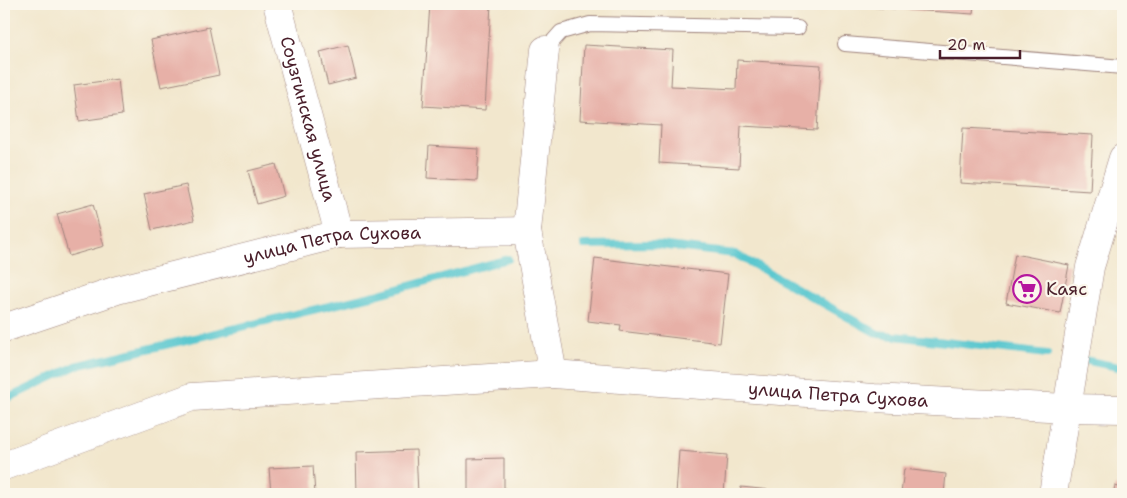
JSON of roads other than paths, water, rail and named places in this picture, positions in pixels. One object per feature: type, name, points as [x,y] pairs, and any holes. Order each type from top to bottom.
[{"type":"street","name":"Соузгинская улица","points":[[277,5],[339,234]]},
{"type":"street","points":[[545,50],[527,231],[553,374]]},
{"type":"street","points":[[1053,494],[1090,267],[1123,158]]},
{"type":"street","name":"улица Петра Сухова","points":[[4,328],[117,290],[339,234],[527,231]]},
{"type":"street","name":"улица Петра Сухова","points":[[4,466],[192,397],[553,374],[874,398],[1123,409]]},
{"type":"lane","points":[[545,50],[561,32],[590,24],[798,28]]},
{"type":"lane","points":[[844,44],[1123,66]]},
{"type":"waterway","points":[[584,245],[651,244],[735,254],[878,334],[1047,354]]},
{"type":"waterway","points":[[4,400],[76,366],[376,295],[508,259]]},
{"type":"waterway","points":[[1084,360],[1123,368]]},
{"type":"place","name":"Каяс","points":[[1027,289]]}]
